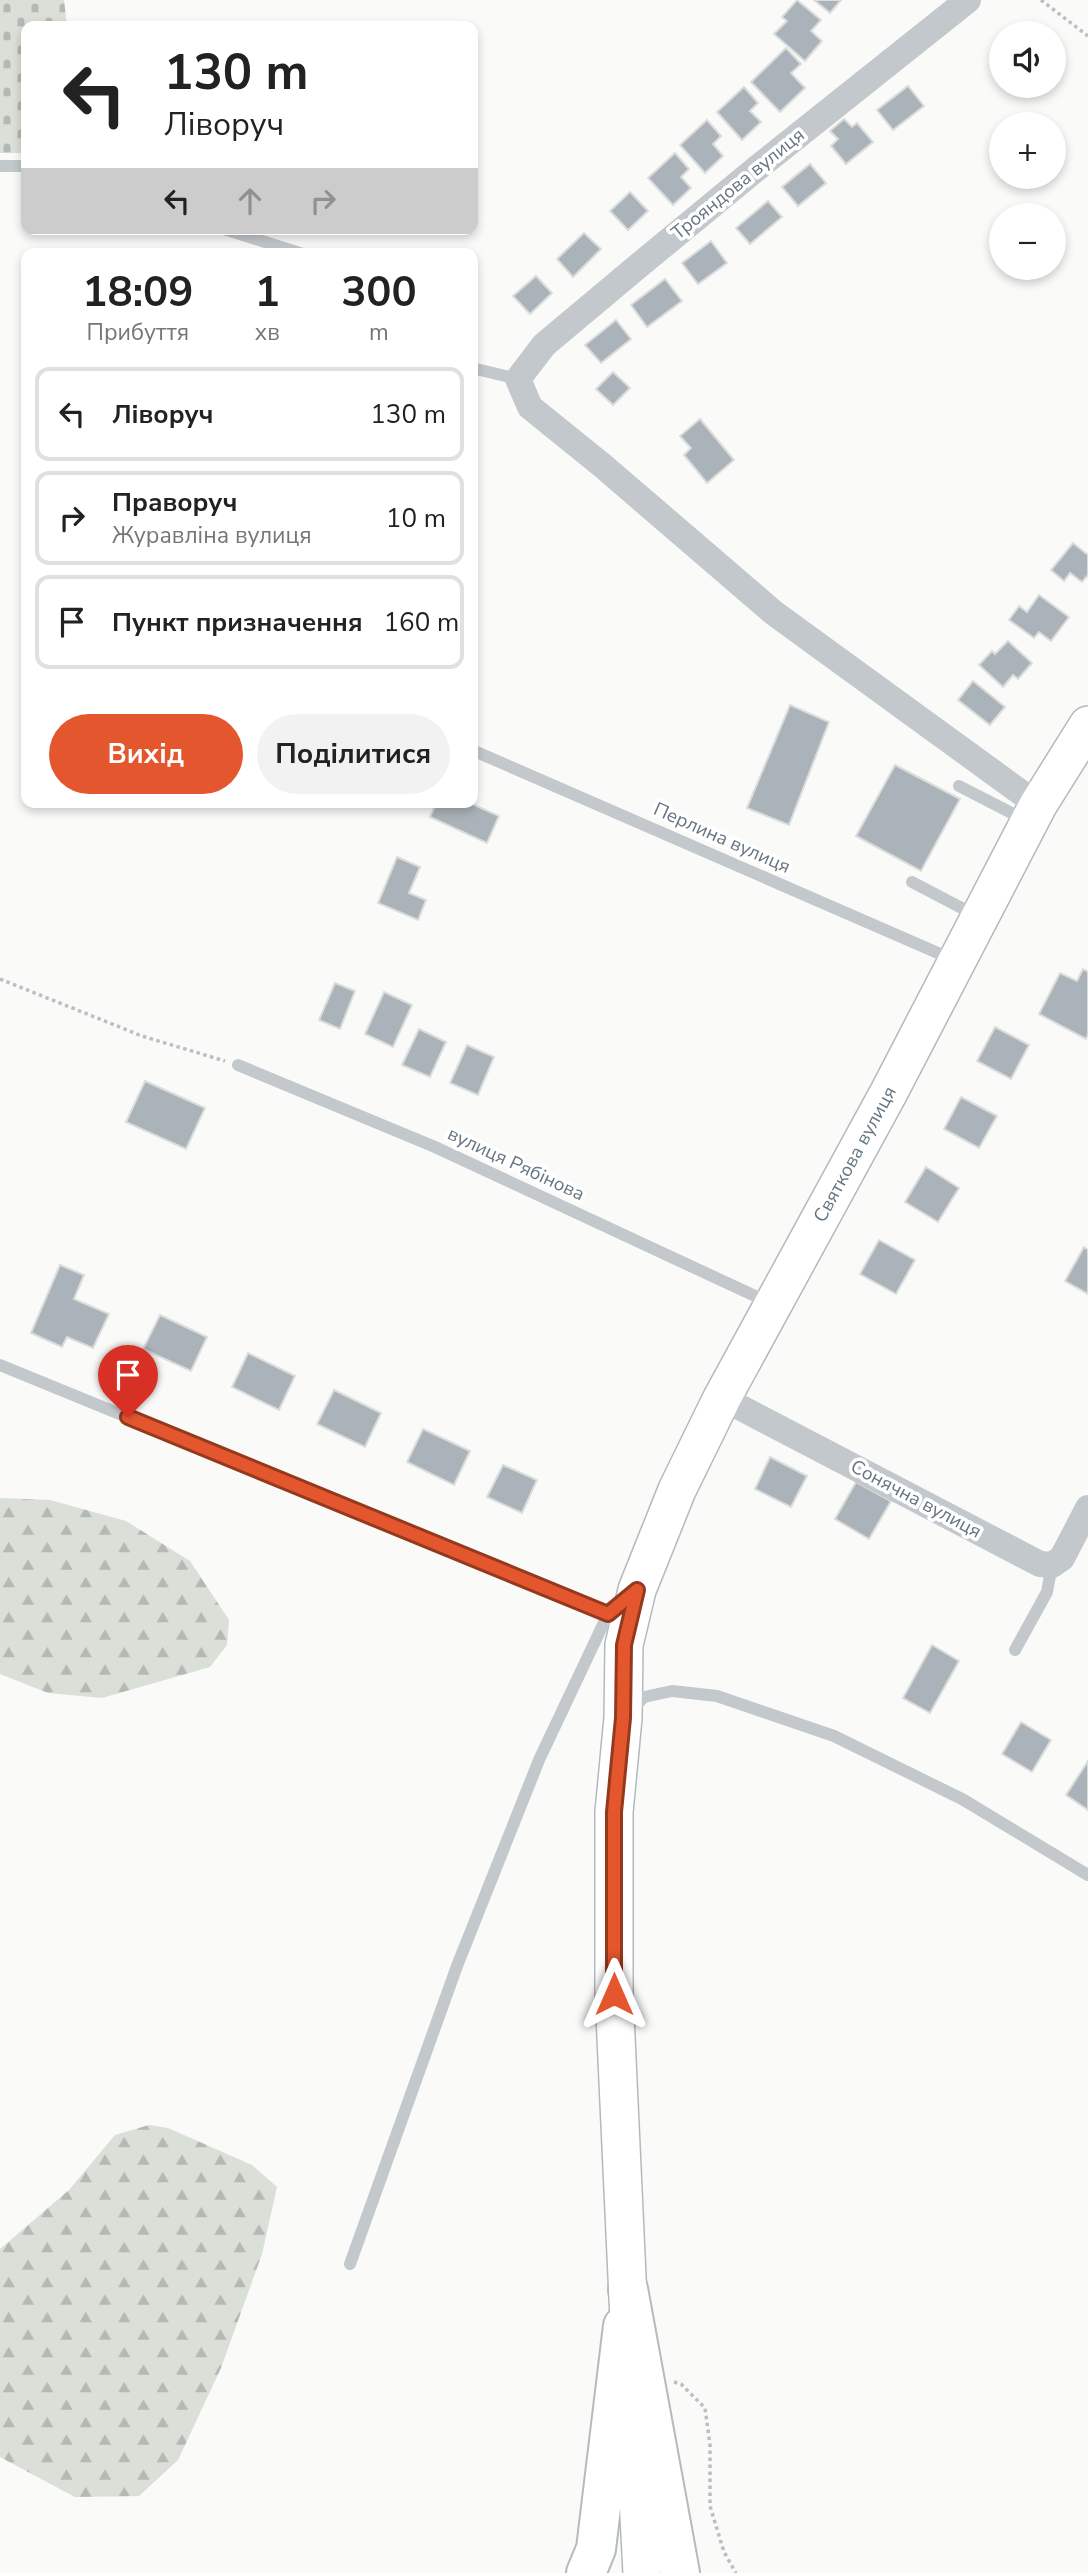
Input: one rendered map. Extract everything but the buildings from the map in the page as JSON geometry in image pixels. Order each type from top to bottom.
[{"type":"main road","name":"Святкова вулиця","points":[[642,2573],[614,1994],[614,1812],[623,1718],[624,1645],[637,1590],[677,1490],[722,1398],[889,1093],[1033,813],[1088,725]]},
{"type":"main road","points":[[628,2289],[680,2573]]},
{"type":"main road","points":[[586,2573],[596,2549],[628,2289]]},
{"type":"street","name":"Трояндова вулиця","points":[[518,379],[544,345],[585,310],[755,169],[968,0]]},
{"type":"street","points":[[518,379],[530,407],[774,613],[1033,813]]},
{"type":"street","name":"Сонячна вулиця","points":[[722,1398],[1040,1564],[1052,1564]]},
{"type":"street","points":[[1052,1564],[1062,1558],[1088,1508]]},
{"type":"lane","points":[[0,166],[21,166]]},
{"type":"lane","points":[[243,235],[284,248]]},
{"type":"lane","points":[[478,369],[518,379]]},
{"type":"lane","name":"Перлина вулиця","points":[[478,753],[957,961]]},
{"type":"lane","points":[[959,786],[1033,813]]},
{"type":"lane","points":[[912,882],[979,918]]},
{"type":"lane","name":"вулиця Рябінова","points":[[238,1065],[435,1147],[774,1304]]},
{"type":"lane","points":[[0,1365],[608,1614]]},
{"type":"lane","points":[[1015,1650],[1047,1592],[1052,1564]]},
{"type":"lane","points":[[350,2264],[472,1927],[539,1760],[608,1614],[637,1590]]},
{"type":"lane","points":[[623,1718],[644,1697],[671,1691],[717,1696],[834,1736],[962,1800],[1088,1875]]},
{"type":"path","points":[[1041,0],[1088,36]]},
{"type":"path","points":[[0,979],[142,1036],[238,1065]]},
{"type":"path","points":[[643,2375],[681,2384],[705,2408],[710,2445],[710,2506],[724,2552],[736,2573]]},
{"type":"green space","points":[[0,0],[64,0],[66,21],[21,21],[21,153],[0,153]]},
{"type":"green space","points":[[0,1498],[50,1500],[126,1521],[190,1561],[229,1620],[227,1645],[210,1667],[102,1698],[48,1693],[0,1674]]},
{"type":"green space","points":[[149,2125],[168,2128],[252,2165],[277,2187],[262,2254],[221,2368],[178,2460],[139,2496],[75,2497],[0,2457],[0,2249],[69,2190],[115,2135]]},
{"type":"route","points":[[128,1417],[608,1614],[637,1590],[624,1645],[623,1718],[614,1812],[614,1994]]}]
